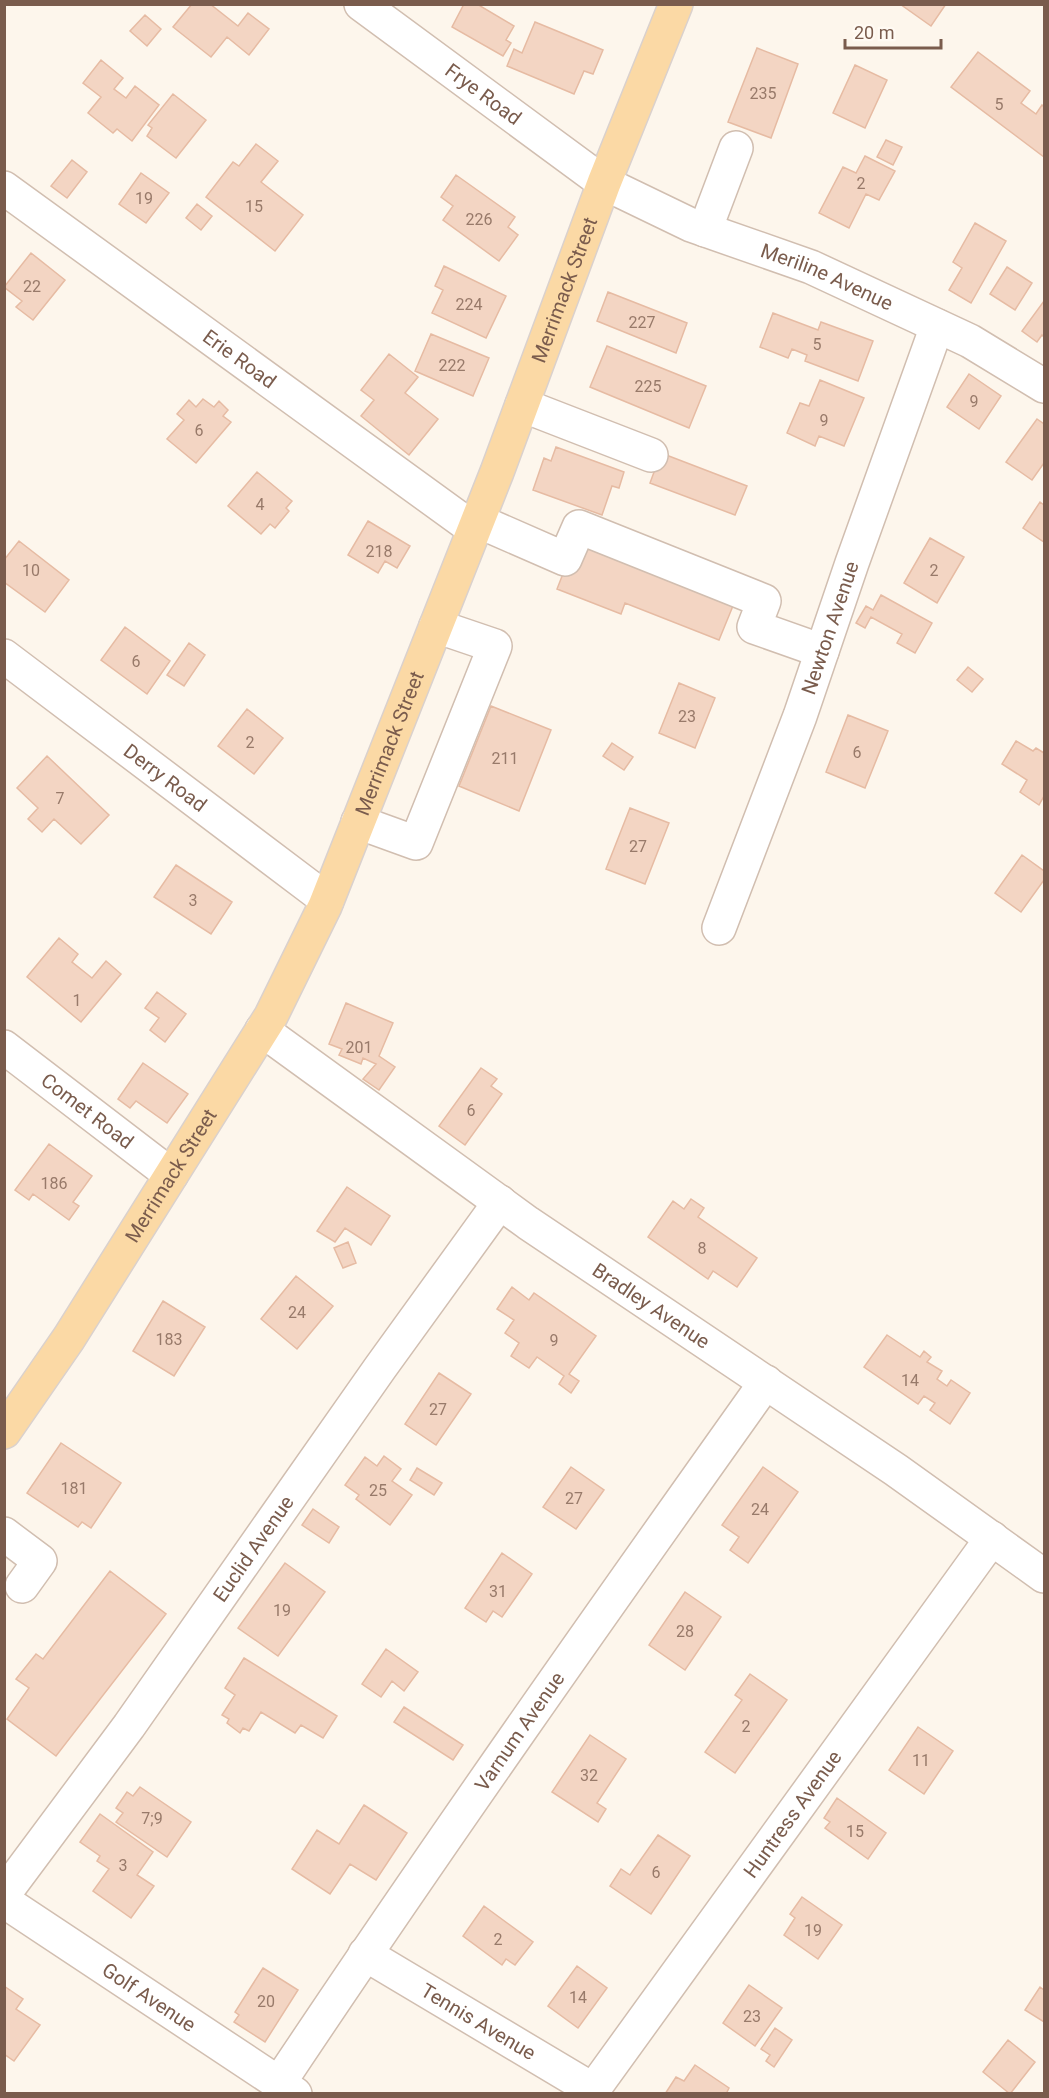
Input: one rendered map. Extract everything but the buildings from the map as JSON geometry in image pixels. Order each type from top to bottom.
[{"type":"main road","name":"Merrimack Street","points":[[4,1432],[69,1338],[271,1016],[327,900],[476,525],[604,183],[676,4]]},
{"type":"street","name":"Frye Road","points":[[361,4],[604,183]]},
{"type":"street","points":[[705,230],[736,148]]},
{"type":"street","name":"Meriline Avenue","points":[[604,183],[705,230],[811,267],[970,341],[1044,386]]},
{"type":"street","name":"Erie Road","points":[[4,188],[476,525],[565,559],[579,527],[764,602],[754,627],[822,651]]},
{"type":"street","name":"Newton Avenue","points":[[719,928],[800,716],[937,326]]},
{"type":"street","points":[[522,405],[651,455]]},
{"type":"street","points":[[358,822],[416,843],[495,646],[436,626]]},
{"type":"street","name":"Derry Road","points":[[4,656],[327,900]]},
{"type":"street","name":"Bradley Avenue","points":[[262,1029],[500,1202],[766,1382],[1044,1576]]},
{"type":"street","name":"Comet Road","points":[[4,1047],[171,1175]]},
{"type":"street","name":"Euclid Avenue","points":[[4,1894],[129,1726],[380,1368],[500,1202]]},
{"type":"street","name":"Varnum Avenue","points":[[287,2088],[364,1954],[600,1615],[766,1382]]},
{"type":"street","points":[[4,1534],[40,1561],[21,1586]]},
{"type":"street","name":"Huntress Avenue","points":[[593,2090],[992,1538]]},
{"type":"street","name":"Golf Avenue","points":[[4,1901],[287,2088]]},
{"type":"street","name":"Tennis Avenue","points":[[364,1954],[593,2090]]}]
